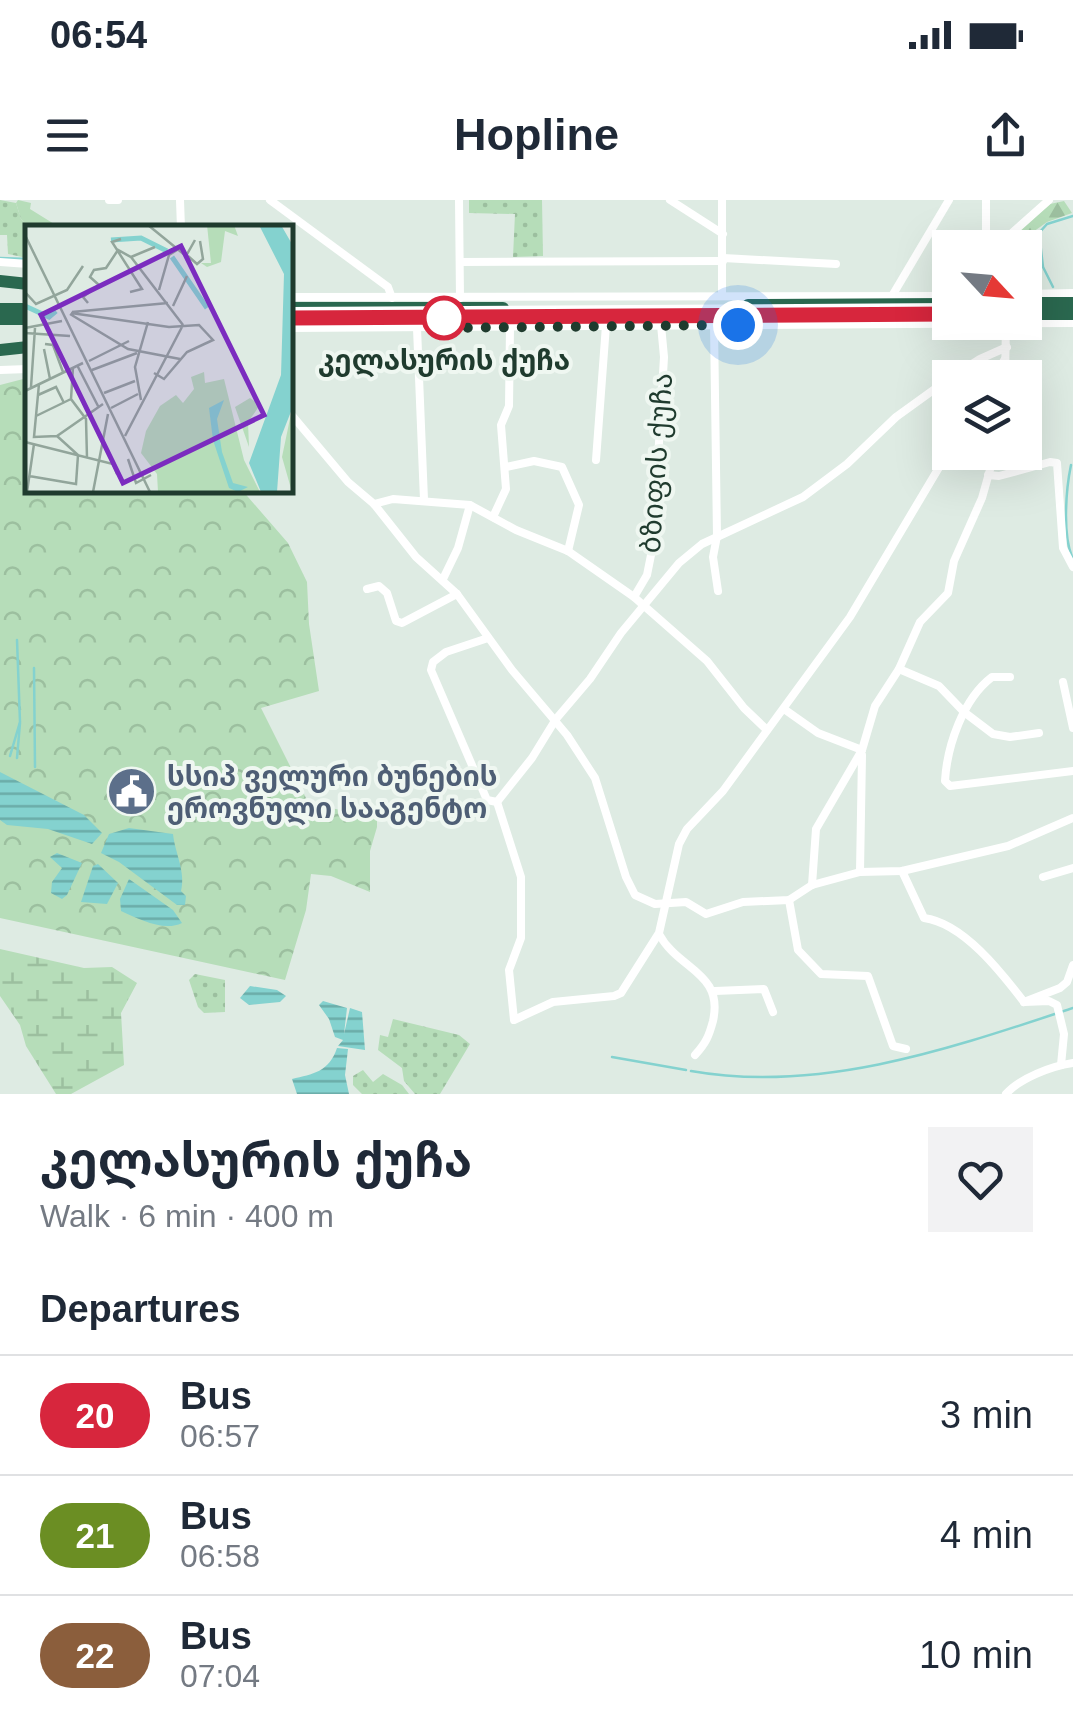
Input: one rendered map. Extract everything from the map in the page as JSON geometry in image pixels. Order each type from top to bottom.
[{"type":"highway","points":[[0,281],[25,284]]},
{"type":"highway","points":[[292,308],[932,301]]},
{"type":"highway","points":[[1042,303],[1073,303]]},
{"type":"highway","points":[[292,318],[932,314]]},
{"type":"highway","points":[[1042,314],[1073,314]]},
{"type":"highway","points":[[0,320],[25,319]]},
{"type":"highway","points":[[0,350],[25,346]]},
{"type":"street","points":[[109,200],[118,200]]},
{"type":"street","points":[[180,200],[181,225]]},
{"type":"street","points":[[270,200],[388,287],[392,298]]},
{"type":"street","points":[[459,200],[460,298]]},
{"type":"street","points":[[670,200],[722,234]]},
{"type":"street","points":[[722,200],[722,295]]},
{"type":"street","points":[[892,296],[950,200]]},
{"type":"street","points":[[986,200],[986,230]]},
{"type":"street","points":[[1015,230],[1049,200]]},
{"type":"street","points":[[460,262],[723,259],[836,264]]},
{"type":"street","points":[[0,262],[25,264]]},
{"type":"street","points":[[1042,294],[1073,293]]},
{"type":"street","points":[[292,297],[722,295],[932,299]]},
{"type":"street","points":[[1042,323],[1073,323]]},
{"type":"street","points":[[714,324],[714,557],[718,591]]},
{"type":"street","points":[[292,328],[932,324]]},
{"type":"street","name":"ბზიფის ქუჩა","points":[[634,598],[647,575],[652,545],[664,357],[661,325]]},
{"type":"street","points":[[596,460],[606,326]]},
{"type":"street","points":[[493,517],[506,489],[500,426],[509,406],[510,327]]},
{"type":"street","points":[[417,328],[424,500]]},
{"type":"street","points":[[1005,359],[1007,340]]},
{"type":"street","points":[[977,360],[1007,346]]},
{"type":"street","points":[[0,370],[25,369]]},
{"type":"street","points":[[497,802],[643,606],[680,563],[717,536],[804,497],[932,391]]},
{"type":"street","points":[[292,415],[416,556],[457,594],[512,670],[556,720],[594,778],[626,877],[636,895],[648,902],[686,902],[706,914],[743,902],[789,900],[812,885],[860,872],[902,871],[1008,846],[1073,818]]},
{"type":"street","points":[[506,467],[534,461],[562,467],[579,505],[568,552]]},
{"type":"street","points":[[988,475],[1057,463],[1063,548],[1073,567]]},
{"type":"street","points":[[497,802],[521,877],[521,938],[509,970],[514,1020],[553,1002],[614,996],[658,933],[679,844],[686,830],[723,790],[850,617],[938,470]]},
{"type":"street","points":[[860,872],[858,794],[868,722],[899,669],[920,622],[948,593],[954,561],[982,498],[990,470]]},
{"type":"street","points":[[374,504],[393,498],[470,505],[568,552],[634,598],[708,661],[766,730]]},
{"type":"street","points":[[443,579],[458,548],[470,505]]},
{"type":"street","points":[[367,589],[379,586],[386,593],[396,621],[402,622],[457,594]]},
{"type":"street","points":[[488,638],[446,652],[433,662],[431,670],[487,800],[497,802]]},
{"type":"street","points":[[899,669],[938,686],[993,734],[1010,737],[1038,733]]},
{"type":"street","points":[[1010,678],[992,676],[964,712],[946,759],[945,781],[950,786],[1073,771]]},
{"type":"street","points":[[1063,682],[1073,728]]},
{"type":"street","points":[[784,708],[818,732],[862,750]]},
{"type":"street","points":[[812,885],[816,830],[862,750]]},
{"type":"street","points":[[1043,877],[1073,868]]},
{"type":"street","points":[[902,871],[924,918],[941,920],[954,930],[999,968],[1024,1002]]},
{"type":"street","points":[[789,900],[798,950],[821,974],[868,976],[893,1046],[906,1049]]},
{"type":"street","points":[[658,933],[672,954],[688,963],[714,992],[716,1006],[708,1041],[695,1055]]},
{"type":"street","points":[[1024,1002],[1060,988],[1067,982],[1073,965]]},
{"type":"street","points":[[714,992],[764,989],[773,1012]]},
{"type":"street","points":[[1024,1002],[1050,1001],[1057,1005],[1064,1034],[1061,1065]]},
{"type":"street","points":[[1006,1094],[1018,1082],[1073,1063]]},
{"type":"green space","points":[[0,200],[16,203],[21,219],[28,225],[23,240],[25,258],[8,254],[7,235],[0,235]]},
{"type":"green space","points":[[469,200],[542,200],[543,256],[513,257],[515,214],[469,213]]},
{"type":"green space","points":[[1064,201],[1072,213],[1036,230],[1020,230],[1050,204]]},
{"type":"green space","points":[[16,203],[31,203],[30,209],[56,225],[28,225],[21,219]]},
{"type":"green space","points":[[25,379],[25,492],[244,492],[288,543],[307,582],[319,691],[261,708],[307,800],[324,807],[377,816],[377,827],[370,851],[370,892],[331,876],[311,874],[306,910],[285,980],[0,918],[0,385]]},
{"type":"green space","points":[[0,949],[84,968],[112,967],[137,983],[121,1013],[124,1065],[71,1094],[56,1094],[0,996]]},
{"type":"green space","points":[[195,974],[225,980],[225,1012],[204,1013],[198,1007],[189,980]]},
{"type":"green space","points":[[393,1019],[459,1035],[470,1044],[440,1094],[415,1094],[404,1081],[402,1068],[378,1050],[380,1035],[388,1037]]},
{"type":"green space","points":[[363,1070],[373,1082],[383,1074],[409,1094],[362,1094],[353,1085],[353,1076]]},
{"type":"water","points":[[0,772],[84,815],[102,833],[92,844],[48,829],[7,825],[0,820]]},
{"type":"water","points":[[129,828],[173,834],[185,905],[177,905],[101,853],[109,834]]},
{"type":"water","points":[[57,853],[82,863],[62,899],[51,893],[52,882],[62,868],[50,857]]},
{"type":"water","points":[[98,864],[118,883],[107,904],[81,902],[93,866]]},
{"type":"water","points":[[129,879],[173,910],[182,923],[160,925],[121,911],[120,899]]},
{"type":"water","points":[[250,986],[277,990],[286,996],[280,1002],[249,1005],[240,998]]},
{"type":"water","points":[[323,1001],[347,1008],[344,1034],[350,1008],[362,1012],[365,1050],[338,1046],[343,1040],[335,1037],[319,1005]]},
{"type":"water","points":[[337,1048],[348,1049],[345,1075],[349,1094],[297,1094],[292,1079],[325,1067]]},
{"type":"waterway","points":[[1053,287],[1043,267],[1039,233],[1047,224],[1073,216]]},
{"type":"waterway","points":[[0,258],[25,259]]},
{"type":"waterway","points":[[1071,465],[1066,525],[1073,559]]},
{"type":"waterway","points":[[10,756],[20,722],[17,640]]},
{"type":"waterway","points":[[34,668],[35,767]]},
{"type":"waterway","points":[[17,758],[20,723]]},
{"type":"waterway","points":[[691,1071],[739,1077],[837,1072],[933,1052],[1073,1008]]},
{"type":"waterway","points":[[612,1057],[686,1070]]},
{"type":"bus line","name":"20","points":[[292,318],[932,314]]},
{"type":"place","name":"კელასურის ქუჩა","points":[[444,318]]},
{"type":"place","name":"სსიპ ველური ბუნების ეროვნული სააგენტო","points":[[132,792]]},
{"type":"route","points":[[444,318],[442,328],[738,325]]}]
